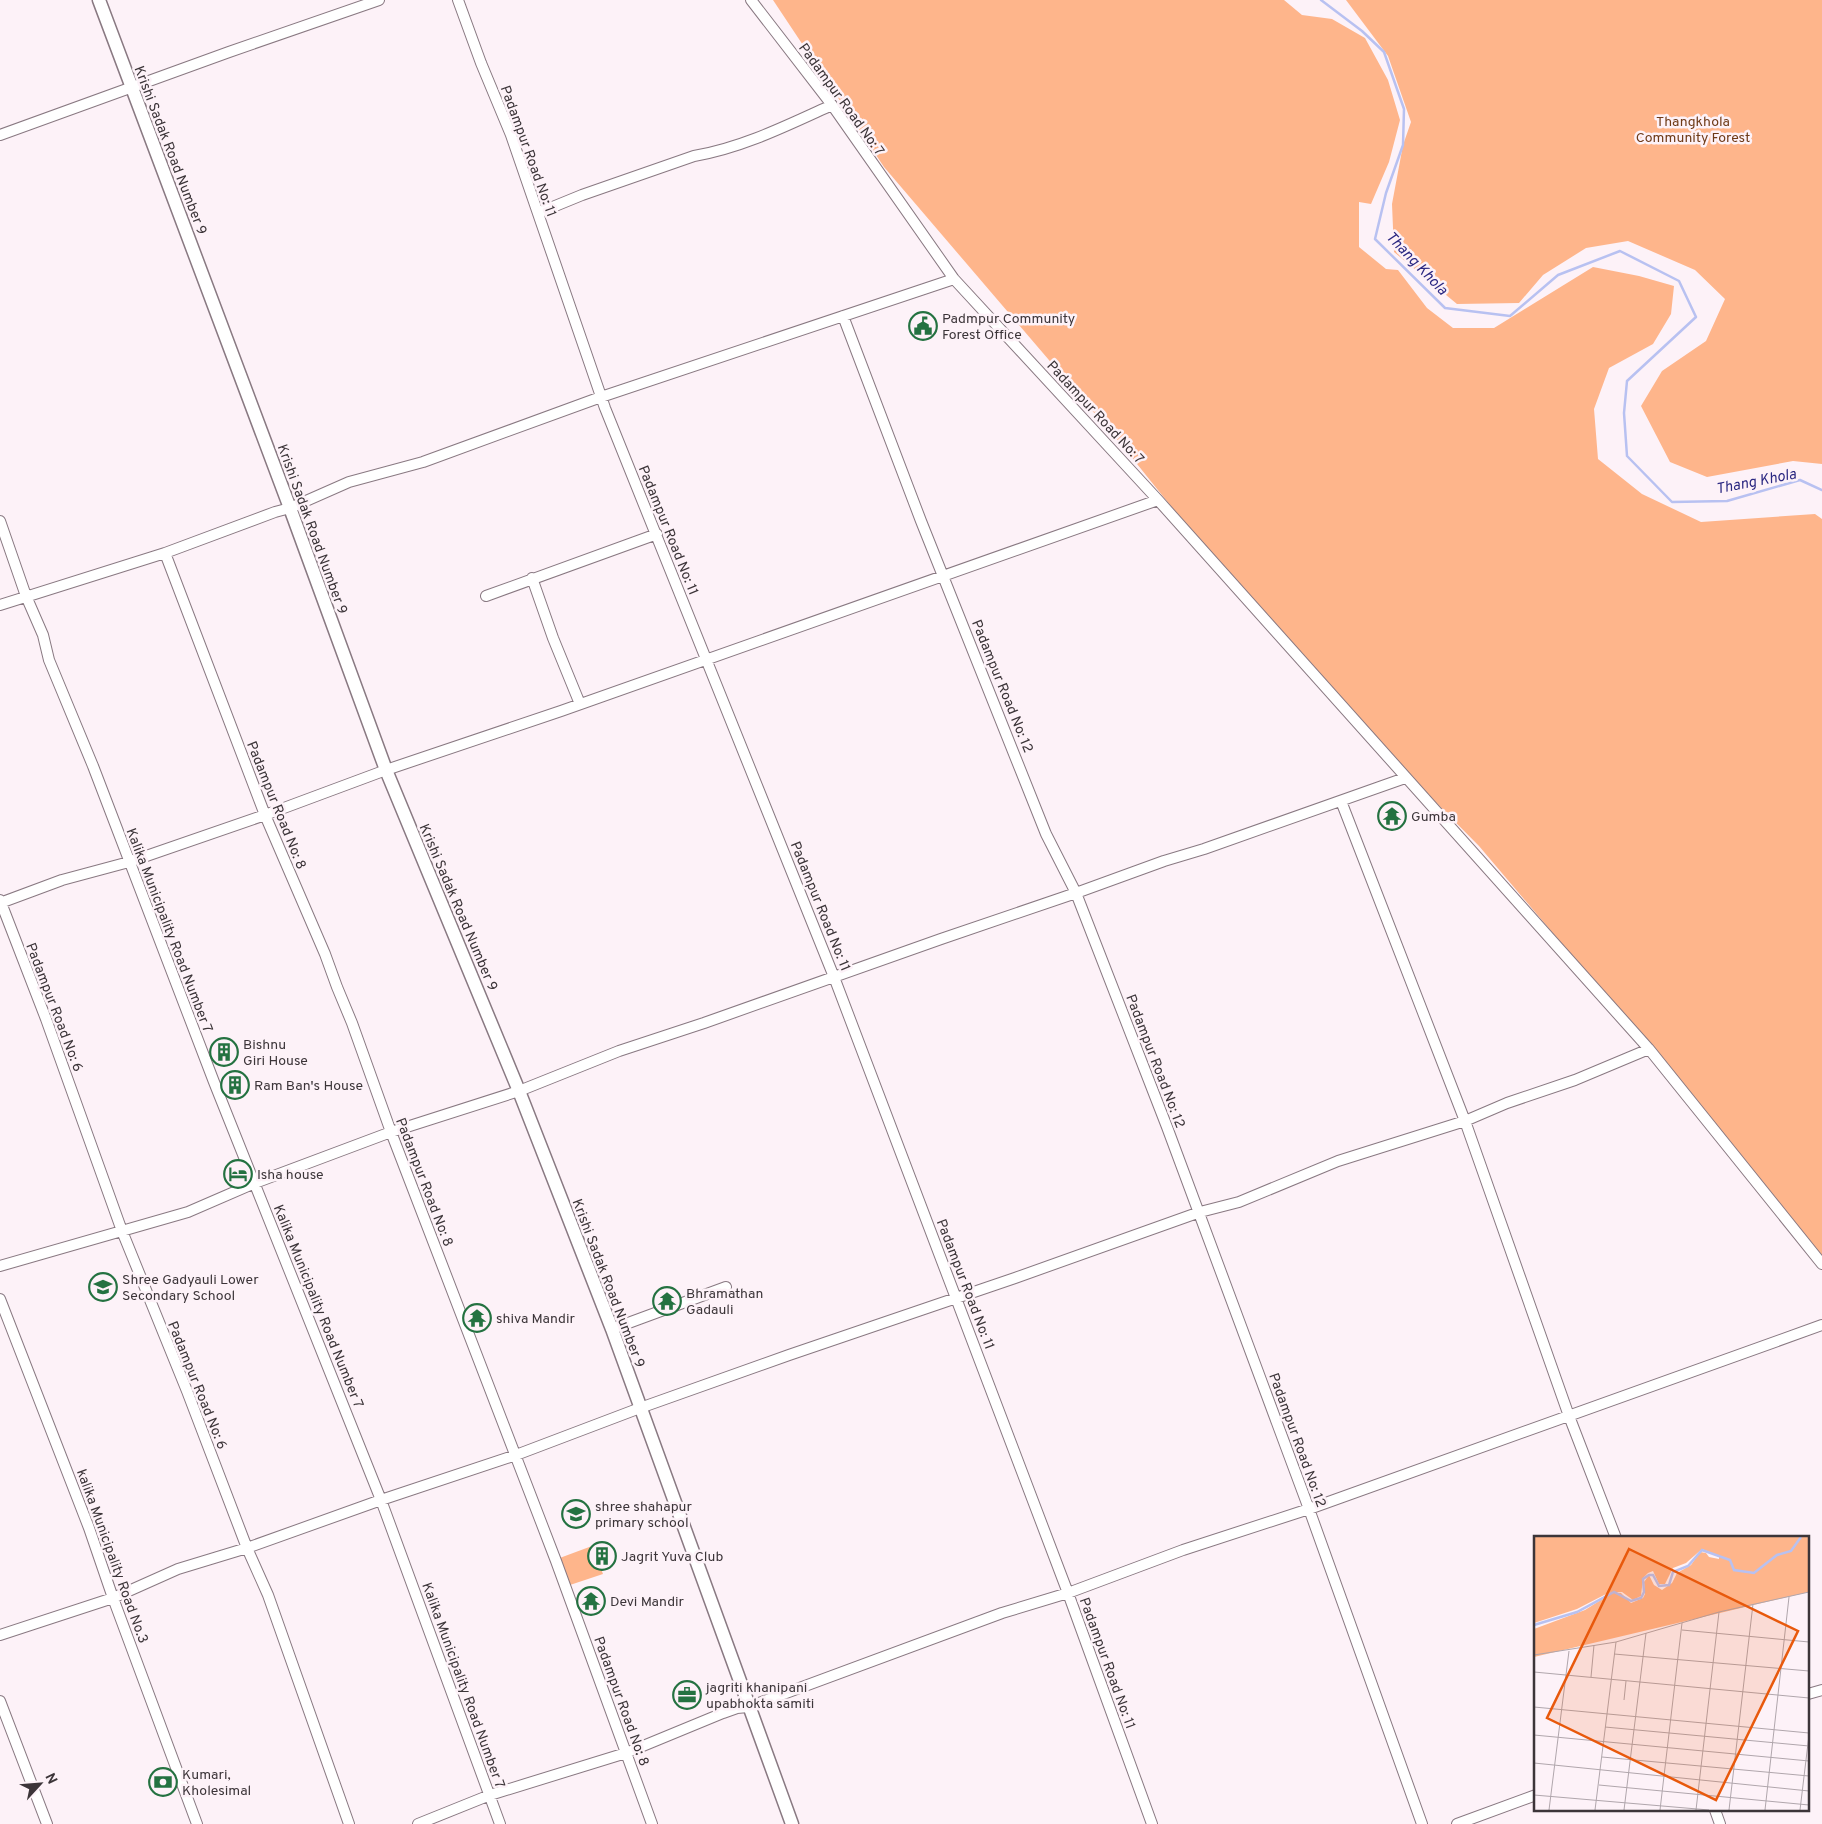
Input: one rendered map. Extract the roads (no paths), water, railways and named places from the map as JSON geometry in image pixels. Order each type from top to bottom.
[{"type":"street","name":"Krishi Sadak Road Number 9","points":[[99,0],[290,508],[386,770],[519,1091],[612,1329],[792,1824]]},
{"type":"street","points":[[0,135],[228,52],[379,0]]},
{"type":"street","name":"Padampur Road No: 11","points":[[458,0],[481,63],[511,135],[601,397],[791,866],[823,953],[834,976],[1068,1593],[1152,1824]]},
{"type":"street","name":"Padampur Road No: 7","points":[[750,0],[832,105],[954,279],[1158,500],[1649,1049],[1822,1264]]},
{"type":"street","points":[[538,214],[582,195],[686,159],[712,154],[776,130],[832,105]]},
{"type":"street","points":[[0,605],[165,553],[290,508],[349,482],[423,462],[601,397],[954,279]]},
{"type":"street","name":"Padampur Road No: 12","points":[[843,316],[885,430],[1046,834],[1076,893],[1200,1212],[1422,1824]]},
{"type":"street","points":[[0,902],[62,880],[129,862],[265,815],[386,770],[580,704],[1158,500]]},
{"type":"street","name":"Kalika Municipality Road Number 7","points":[[0,521],[26,596],[43,635],[49,660],[93,766],[192,1026],[382,1500],[500,1824]]},
{"type":"street","points":[[486,596],[656,534]]},
{"type":"street","name":"Padampur Road No: 8","points":[[165,553],[265,815],[325,954],[352,1024],[391,1132],[516,1455],[652,1824]]},
{"type":"street","points":[[532,578],[553,638],[580,704]]},
{"type":"street","points":[[0,1266],[188,1212],[255,1183],[391,1132],[519,1091],[619,1051],[1405,778]]},
{"type":"street","points":[[1341,800],[1465,1121],[1569,1416],[1615,1536]]},
{"type":"street","name":"Padampur Road No: 6","points":[[0,902],[46,1019],[122,1231],[187,1391],[247,1548],[268,1595],[349,1824]]},
{"type":"street","points":[[0,1635],[113,1598],[178,1569],[247,1548],[516,1455],[780,1358],[826,1344],[835,1339],[1200,1212],[1239,1202],[1338,1161],[1465,1121],[1507,1103],[1575,1080],[1649,1049]]},
{"type":"street","points":[[612,1329],[726,1288]]},
{"type":"street","name":"kalika Municipality Road No.3","points":[[0,1299],[89,1528],[197,1824]]},
{"type":"street","points":[[418,1824],[490,1795],[626,1753],[723,1713],[737,1708],[748,1707],[1002,1613],[1068,1593],[1183,1550],[1309,1509],[1822,1325]]},
{"type":"street","points":[[0,1701],[46,1824]]},
{"type":"street","points":[[1457,1824],[1534,1796]]},
{"type":"street","points":[[1716,1812],[1720,1824]]},
{"type":"waterway","name":"Thang Khola","points":[[1321,0],[1362,31],[1384,52],[1404,109],[1403,145],[1386,193],[1375,239],[1445,308],[1510,316],[1558,275],[1620,251],[1679,281],[1696,317],[1627,381],[1624,413],[1627,456],[1672,502],[1727,501],[1800,480],[1822,490]]},
{"type":"place","name":"Padmpur Community Forest Office","points":[[923,326]]},
{"type":"place","name":"Gumba","points":[[1392,816]]},
{"type":"place","name":"Bishnu Giri House","points":[[224,1052]]},
{"type":"place","name":"Ram Ban's House","points":[[235,1085]]},
{"type":"place","name":"Isha house","points":[[238,1174]]},
{"type":"place","name":"Shree Gadyauli Lower Secondary School","points":[[103,1287]]},
{"type":"place","name":"Bhramathan Gadauli","points":[[667,1301]]},
{"type":"place","name":"shiva Mandir","points":[[477,1318]]},
{"type":"place","name":"shree shahapur primary school","points":[[576,1514]]},
{"type":"place","name":"Jagrit Yuva Club","points":[[602,1556]]},
{"type":"place","name":"Devi Mandir","points":[[591,1601]]},
{"type":"place","name":"jagriti khanipani upabhokta samiti","points":[[687,1695]]},
{"type":"place","name":"Kumari, Kholesimal","points":[[163,1782]]},
{"type":"park label","name":"Thangkhola Community Forest","points":[[1693,130]]}]
